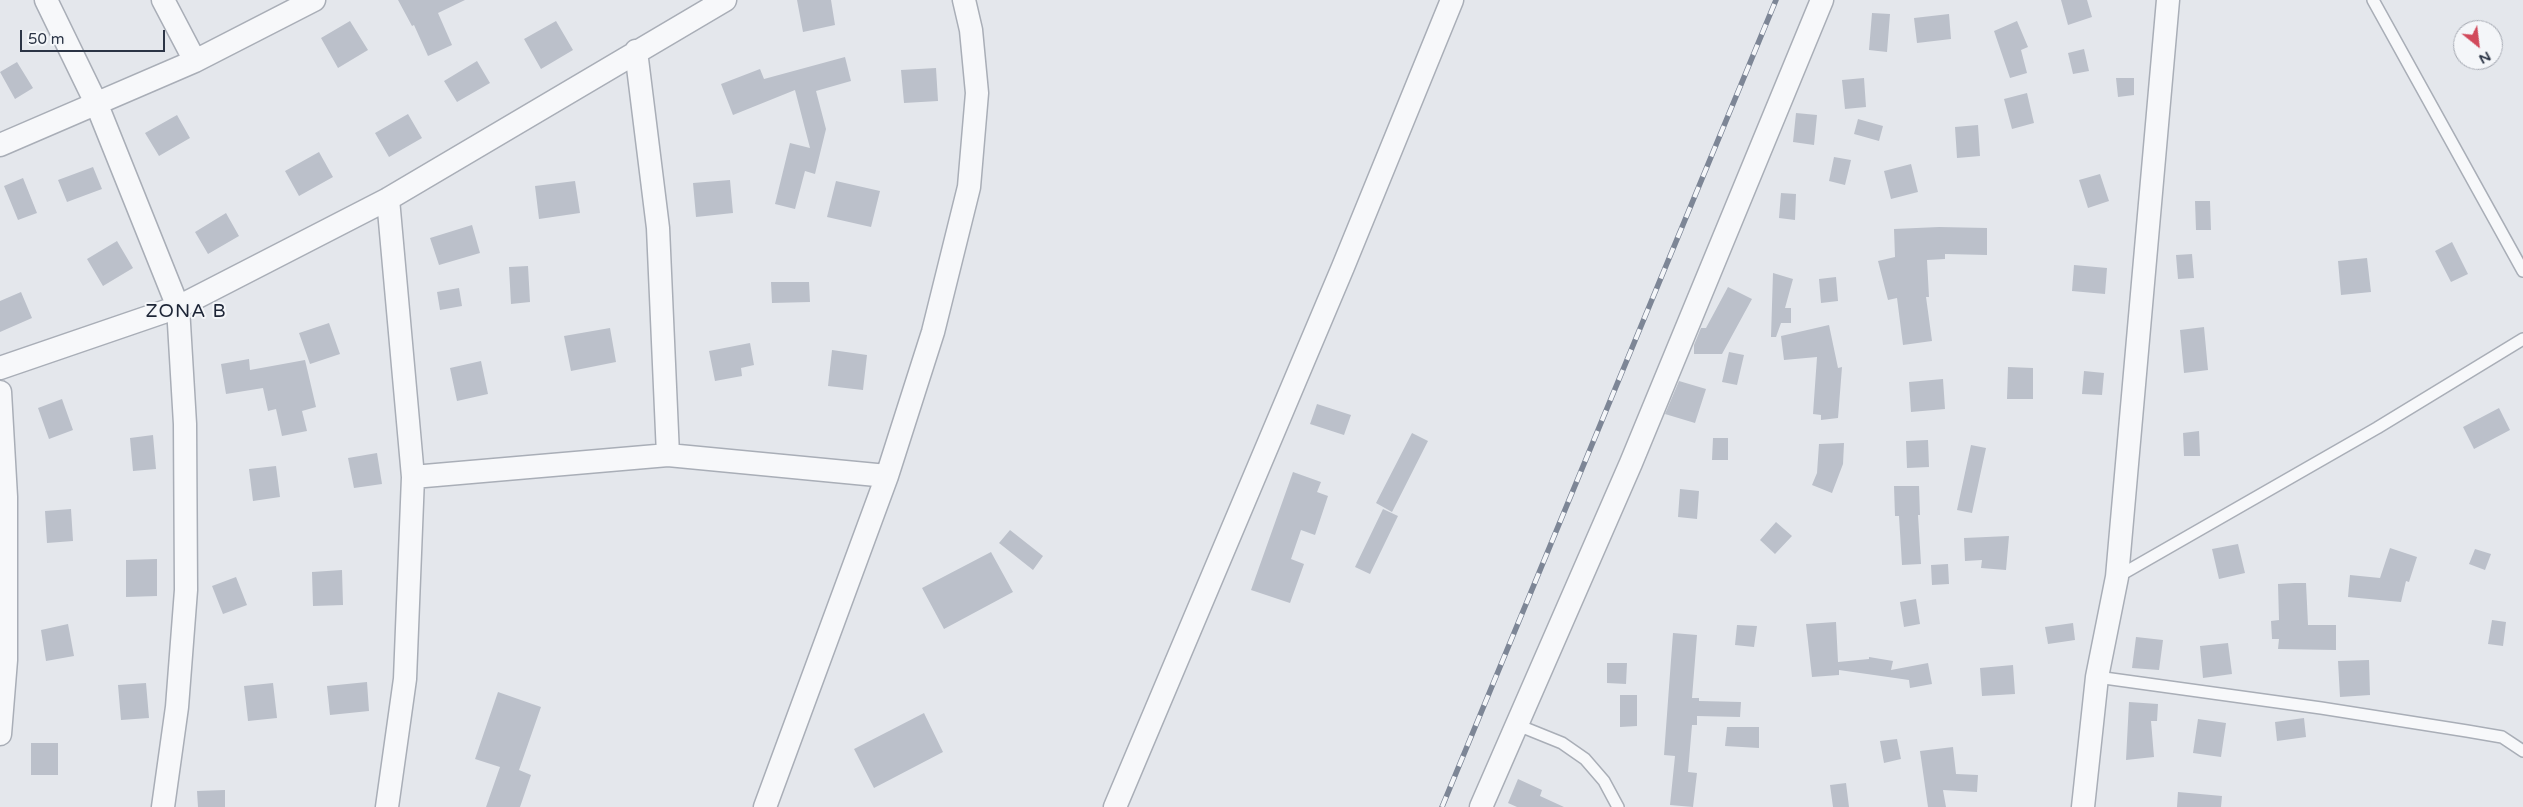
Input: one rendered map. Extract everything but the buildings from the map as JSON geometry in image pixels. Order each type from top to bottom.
[{"type":"street","points":[[46,0],[97,105],[178,307],[186,433],[186,590],[177,707],[163,807]]},
{"type":"street","points":[[162,0],[195,61]]},
{"type":"street","points":[[0,145],[97,105],[195,61],[314,0]]},
{"type":"street","points":[[0,368],[178,307],[388,199],[725,0]]},
{"type":"street","points":[[765,807],[887,476],[933,332],[968,187],[977,94],[971,30],[964,0]]},
{"type":"street","points":[[1115,807],[1339,276],[1452,0]]},
{"type":"street","points":[[1481,807],[1515,724],[1635,453],[1822,0]]},
{"type":"street","points":[[2083,807],[2097,677],[2118,577],[2168,0]]},
{"type":"street","points":[[636,51],[658,228],[668,455]]},
{"type":"street","points":[[387,807],[405,679],[413,477],[388,199]]},
{"type":"street","points":[[0,392],[6,497],[6,660],[0,734]]},
{"type":"street","points":[[413,477],[668,455],[887,476]]},
{"type":"lane","points":[[2373,0],[2523,271]]},
{"type":"lane","points":[[2118,577],[2377,428],[2523,339]]},
{"type":"lane","points":[[2097,677],[2321,708],[2475,733],[2502,738],[2523,751]]},
{"type":"lane","points":[[1515,724],[1562,742],[1585,759],[1604,781],[1618,807]]},
{"type":"railway","points":[[1442,807],[1776,0]]},
{"type":"district","name":"ZONA B","points":[[186,312]]}]
